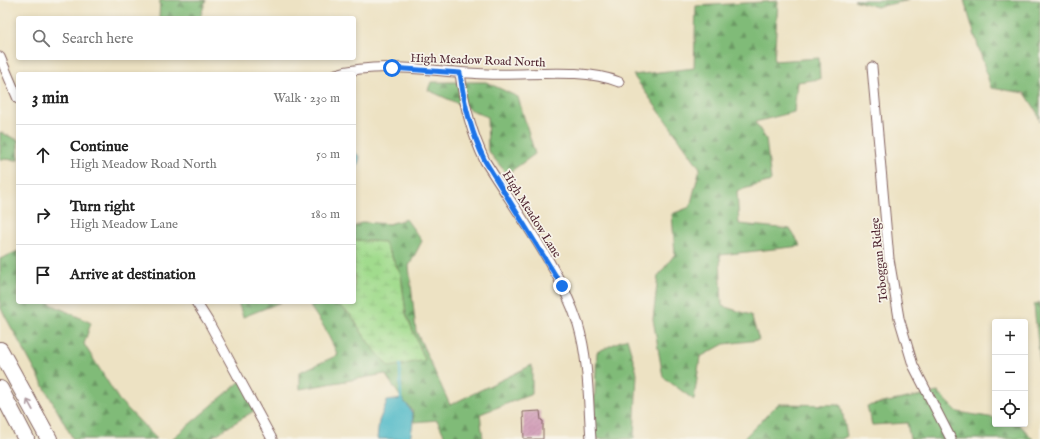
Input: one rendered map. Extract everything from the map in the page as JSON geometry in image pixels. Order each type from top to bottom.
[{"type":"highway","points":[[0,350],[49,439]]},
{"type":"highway","points":[[0,389],[26,439]]},
{"type":"street","points":[[0,57],[16,94]]},
{"type":"street","name":"Toboggan Ridge","points":[[872,67],[889,259],[899,318],[918,375],[951,439]]},
{"type":"street","name":"High Meadow Road North","points":[[346,72],[386,68],[460,73],[582,74],[599,76],[619,82]]},
{"type":"street","name":"High Meadow Lane","points":[[460,73],[463,100],[476,142],[485,161],[558,277],[571,305],[582,340],[586,367],[591,439]]},
{"type":"street","points":[[197,304],[272,439]]},
{"type":"green space","points":[[160,0],[206,0],[201,16],[159,16]]},
{"type":"green space","points":[[854,0],[910,0],[877,7]]},
{"type":"green space","points":[[964,0],[1040,0],[1040,121],[1036,110],[1025,93],[991,88]]},
{"type":"green space","points":[[778,1],[774,61],[819,58],[820,79],[797,82],[794,112],[755,122],[766,139],[771,181],[737,191],[739,224],[790,229],[801,246],[720,255],[722,306],[751,315],[759,340],[724,344],[700,357],[694,400],[663,377],[653,319],[658,276],[675,254],[672,214],[690,207],[700,168],[633,75],[694,68],[696,6]]},
{"type":"green space","points":[[431,82],[486,82],[518,97],[535,154],[507,174],[488,151],[487,117],[428,90]]},
{"type":"green space","points":[[0,132],[16,139],[16,160],[0,159]]},
{"type":"green space","points":[[406,219],[422,241],[409,266],[416,331],[450,405],[532,365],[532,394],[480,414],[483,439],[446,439],[437,420],[414,422],[412,410],[402,399],[385,374],[300,389],[300,372],[338,355],[324,327],[308,304],[337,304],[351,315],[368,342],[425,360],[406,314],[401,275],[384,242],[356,240],[356,226],[362,222],[389,224]]},
{"type":"green space","points":[[356,240],[384,242],[401,275],[406,314],[425,360],[389,367],[368,342],[351,315],[337,304],[356,304]]},
{"type":"green space","points":[[16,252],[16,304],[51,304],[91,323],[84,344],[119,400],[157,439],[73,439],[0,307],[0,259]]},
{"type":"green space","points":[[1040,302],[1040,364],[1034,305]]},
{"type":"green space","points":[[239,304],[276,304],[243,317]]},
{"type":"green space","points":[[627,338],[637,373],[634,439],[595,439],[593,428],[597,352]]},
{"type":"green space","points":[[242,380],[257,409],[209,439],[172,439]]},
{"type":"green space","points":[[938,392],[958,412],[992,418],[992,427],[1022,427],[1033,439],[910,439],[907,423],[872,425],[867,406]]},
{"type":"green space","points":[[778,404],[841,405],[847,436],[842,439],[743,439]]},
{"type":"water","points":[[356,153],[360,157],[356,172]]},
{"type":"water","points":[[402,399],[407,404],[413,417],[410,439],[377,439],[379,421],[387,401]]},
{"type":"building","points":[[540,411],[541,420],[543,421],[543,439],[524,439],[523,412]]},
{"type":"waterway","points":[[400,365],[401,402]]},
{"type":"route","points":[[392,68],[460,73],[463,100],[469,123],[485,161],[558,277],[562,286]]}]
